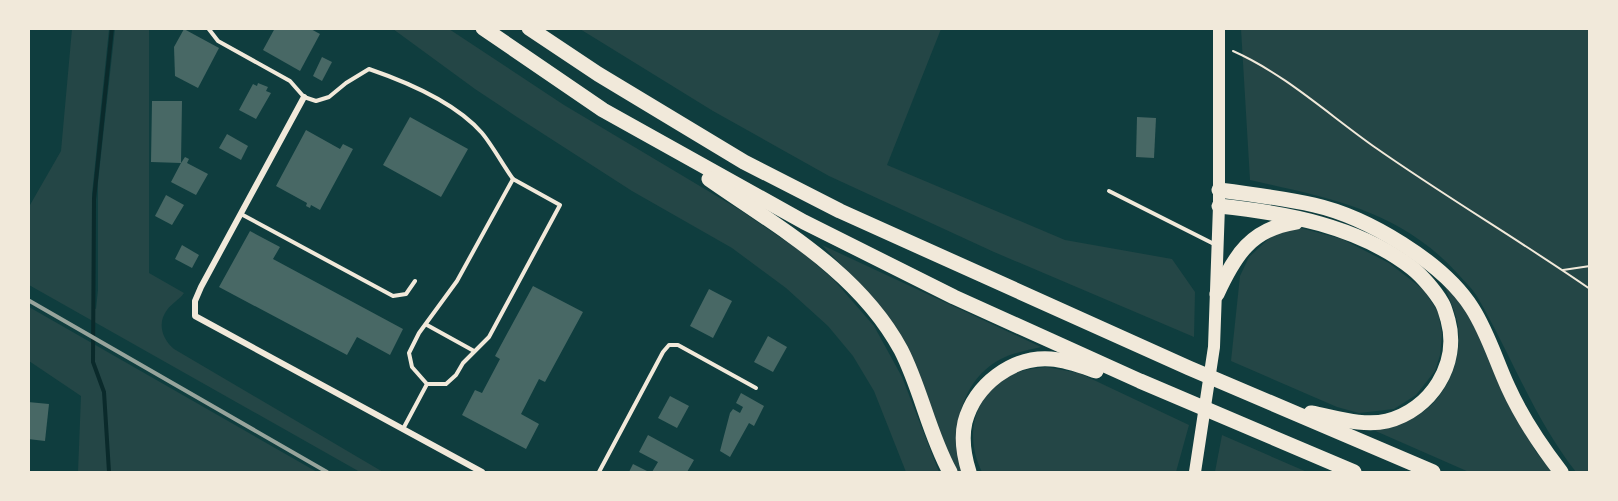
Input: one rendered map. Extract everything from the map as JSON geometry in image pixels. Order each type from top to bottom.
[{"type":"highway","points":[[483,28],[603,110],[804,222],[954,297],[1140,381],[1354,472]]},
{"type":"highway","points":[[529,28],[598,74],[744,162],[840,211],[1189,368],[1433,472]]},
{"type":"highway","points":[[642,133],[820,256],[872,306],[901,350],[950,472]]},
{"type":"highway","points":[[1219,190],[1316,206],[1349,217],[1398,241],[1423,258],[1451,283],[1472,307],[1488,338],[1508,388],[1539,442],[1561,472]]},
{"type":"highway","points":[[1220,206],[1322,224],[1371,243],[1413,269],[1443,304],[1450,329],[1451,346],[1448,362],[1435,390],[1406,416],[1386,422],[1372,423],[1281,408]]},
{"type":"highway","points":[[1217,294],[1231,267],[1251,239],[1280,224],[1303,220]]},
{"type":"highway","points":[[969,472],[963,441],[970,408],[990,381],[1008,367],[1028,361],[1050,359],[1079,365],[1110,376],[1140,381]]},
{"type":"main road","points":[[1195,472],[1214,347],[1217,294],[1220,206],[1218,28]]},
{"type":"street","points":[[303,97],[201,287],[195,301],[195,316],[482,472]]},
{"type":"lane","points":[[208,28],[218,41],[290,81],[303,97],[316,101],[329,98],[346,83],[369,69],[406,82],[466,117],[483,134],[513,179],[560,205],[489,337],[446,384],[427,384],[412,367],[409,353],[419,333],[457,281],[513,179]]},
{"type":"lane","points":[[1109,191],[1218,246]]},
{"type":"lane","points":[[241,213],[393,296],[406,294],[415,281]]},
{"type":"lane","points":[[427,325],[474,351]]},
{"type":"lane","points":[[599,472],[663,352],[669,345],[678,345],[756,387]]},
{"type":"lane","points":[[402,429],[427,384]]},
{"type":"path","points":[[1219,44],[1250,58],[1377,149],[1590,289]]},
{"type":"path","points":[[1563,270],[1590,266]]},
{"type":"shaded area","points":[[72,29],[109,29],[92,194],[92,307],[96,309],[98,290],[98,182],[115,29],[149,29],[149,273],[184,293],[169,308],[162,320],[162,331],[166,341],[174,349],[383,472],[360,472],[29,285],[29,205],[61,151]]},
{"type":"shaded area","points":[[393,29],[449,29],[564,105],[740,210],[803,253],[833,279],[874,326],[902,377],[939,472],[906,472],[874,391],[853,356],[828,326],[786,288],[732,248],[632,191],[517,117]]},
{"type":"shaded area","points":[[580,29],[941,29],[887,165],[1065,240],[1172,259],[1195,292],[1194,337],[994,252],[829,176],[713,111]]},
{"type":"shaded area","points":[[1241,29],[1589,29],[1589,472],[1576,472],[1561,451],[1536,409],[1476,295],[1436,252],[1388,221],[1362,210],[1308,193],[1250,180]]},
{"type":"shaded area","points":[[1301,228],[1342,239],[1389,263],[1424,290],[1438,312],[1442,334],[1440,355],[1435,371],[1416,395],[1394,409],[1359,413],[1337,407],[1231,361],[1240,276],[1249,257],[1274,234]]},
{"type":"shaded area","points":[[822,245],[1041,347],[1001,359],[987,368],[967,393],[958,424],[957,440],[962,472],[956,472],[871,296]]},
{"type":"shaded area","points":[[1445,286],[1464,304],[1523,429],[1536,452],[1553,472],[1469,472],[1371,429],[1404,422],[1415,417],[1426,410],[1444,390],[1455,365],[1459,339],[1457,321]]},
{"type":"shaded area","points":[[29,307],[317,472],[78,472],[81,396],[29,361]]},
{"type":"shaded area","points":[[1046,367],[1079,373],[1189,425],[1176,472],[982,472],[974,446],[973,433],[979,408],[985,397],[994,387],[1014,373]]},
{"type":"shaded area","points":[[1222,435],[1307,472],[1215,472]]},
{"type":"building","points":[[275,28],[309,28],[320,34],[300,71],[263,50]]},
{"type":"building","points":[[184,29],[219,48],[198,88],[175,76],[174,47]]},
{"type":"building","points":[[322,57],[332,62],[322,81],[313,76]]},
{"type":"building","points":[[258,83],[268,87],[266,91],[271,93],[256,119],[239,110],[253,84],[257,86]]},
{"type":"building","points":[[152,101],[182,101],[181,163],[151,162]]},
{"type":"building","points":[[410,117],[468,149],[441,197],[383,165]]},
{"type":"building","points":[[1137,117],[1156,118],[1154,158],[1136,157]]},
{"type":"building","points":[[306,130],[340,149],[343,144],[353,149],[320,210],[311,205],[310,208],[306,206],[307,203],[276,186]]},
{"type":"building","points":[[227,134],[248,146],[241,160],[219,148]]},
{"type":"building","points":[[185,157],[189,159],[187,163],[208,174],[196,195],[171,182]]},
{"type":"building","points":[[166,195],[184,205],[172,225],[155,216]]},
{"type":"building","points":[[250,231],[280,247],[273,259],[403,329],[390,355],[357,337],[347,355],[219,287]]},
{"type":"building","points":[[182,245],[199,255],[192,268],[175,259]]},
{"type":"building","points":[[533,286],[583,312],[545,382],[539,379],[521,414],[539,424],[526,449],[462,415],[475,390],[482,393],[500,359],[495,356]]},
{"type":"building","points":[[709,289],[732,301],[713,338],[690,326]]},
{"type":"building","points":[[768,336],[787,347],[773,372],[754,362]]},
{"type":"building","points":[[741,393],[764,406],[754,426],[749,423],[730,457],[720,451],[730,413],[733,409],[740,413],[743,407],[736,403]]},
{"type":"building","points":[[670,396],[689,406],[677,428],[658,418]]},
{"type":"building","points":[[28,402],[49,404],[45,441],[28,439]]},
{"type":"building","points":[[648,435],[694,460],[687,472],[652,472],[658,462],[639,452]]},
{"type":"building","points":[[633,464],[649,472],[629,472]]},
{"type":"waterway","points":[[109,472],[104,392],[93,362],[94,199],[112,28]]},
{"type":"railway","points":[[28,300],[327,472]]}]
